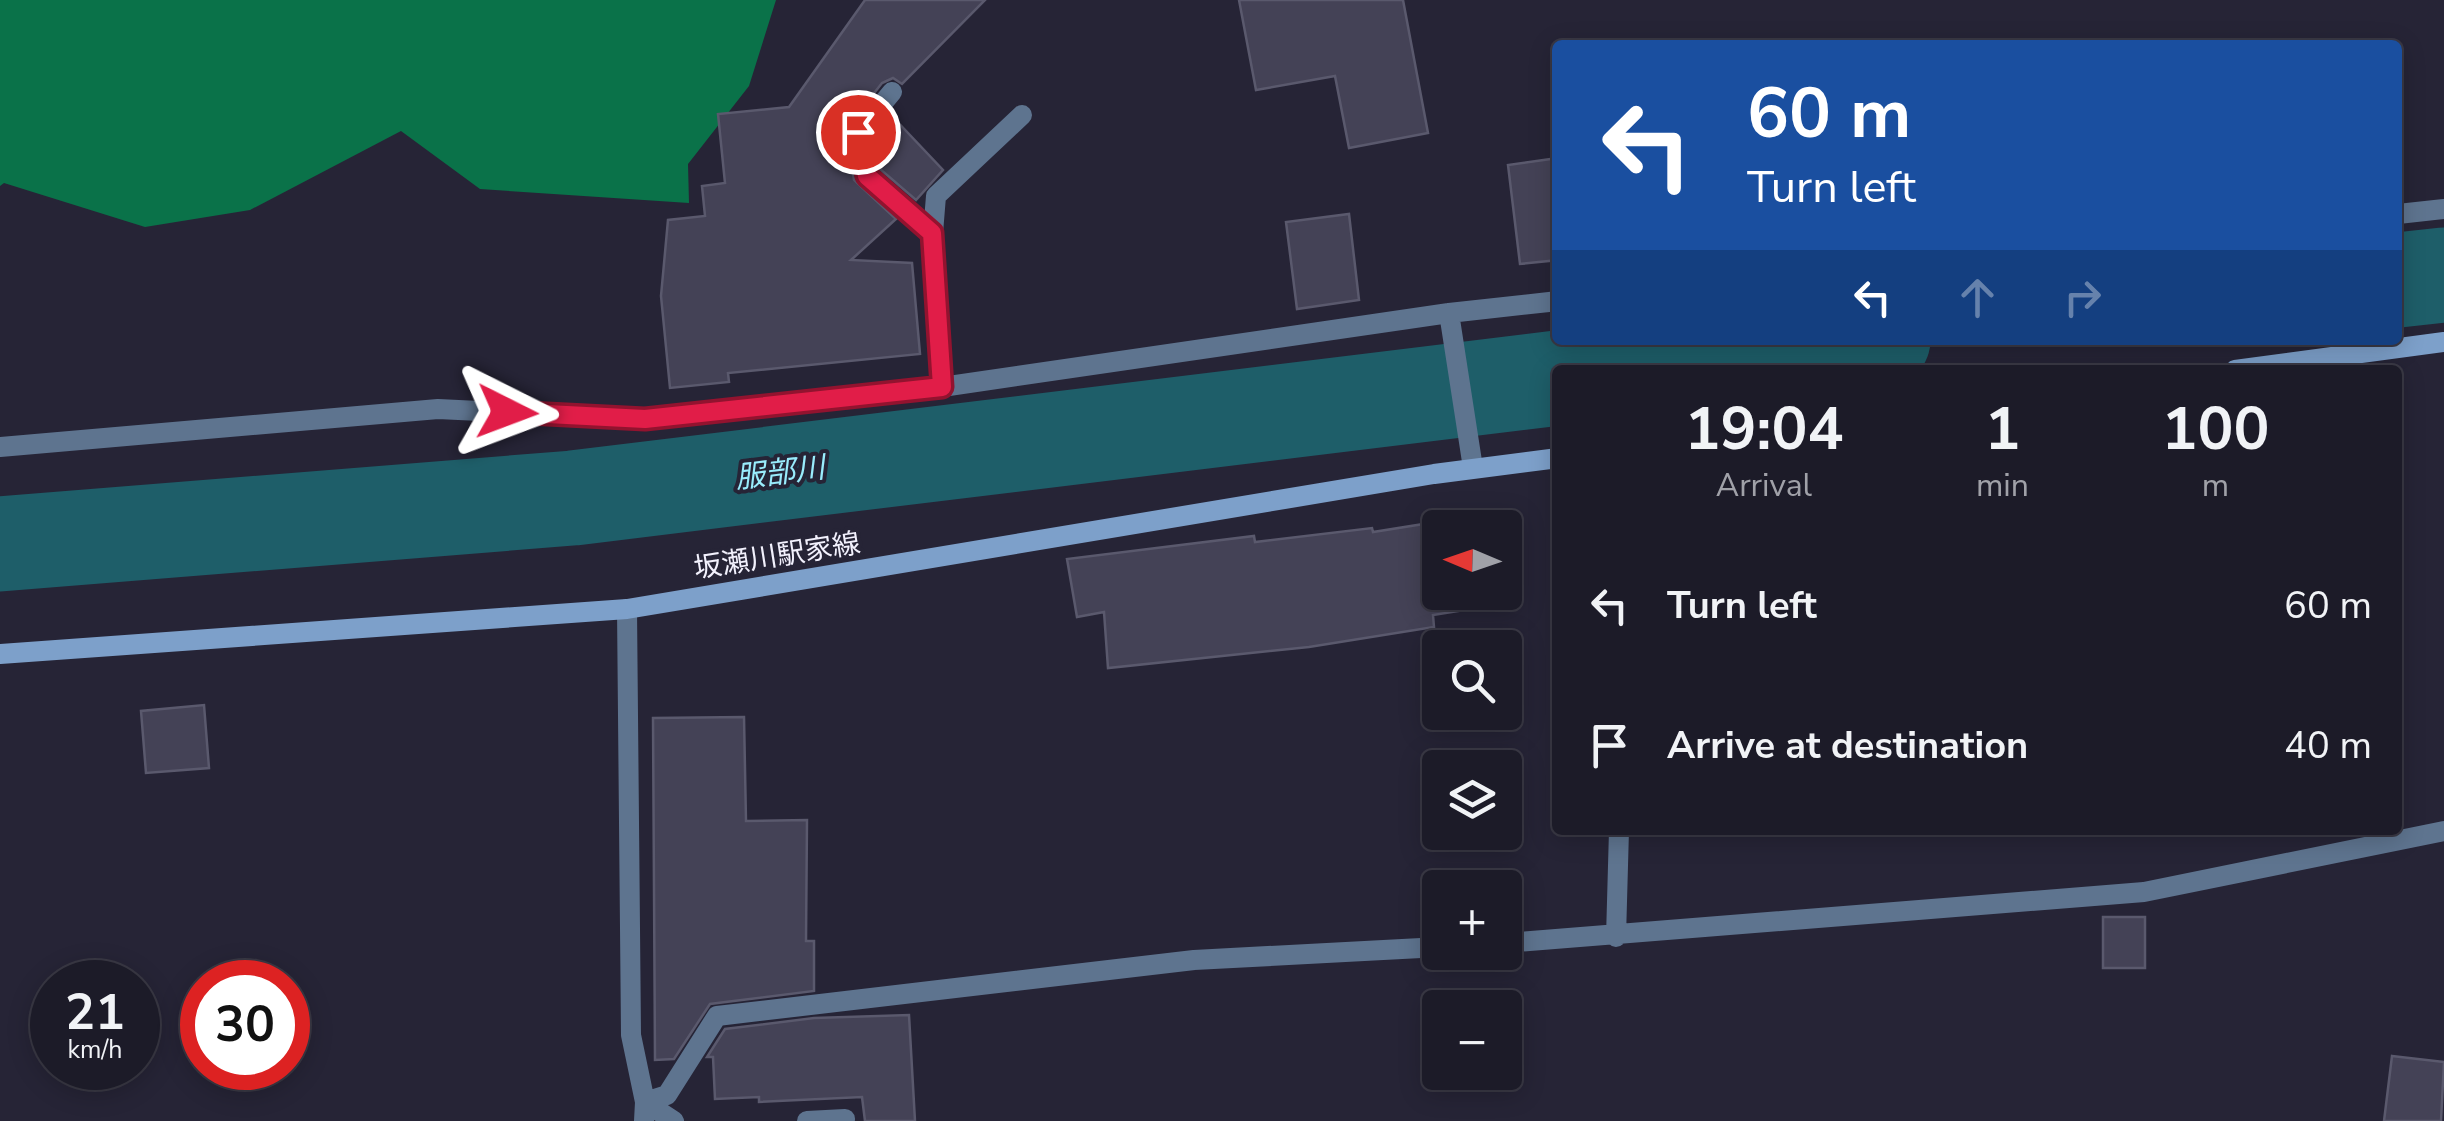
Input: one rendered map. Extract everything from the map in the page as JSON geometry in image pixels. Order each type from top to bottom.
[{"type":"main road","points":[[2272,365],[2444,342]]},
{"type":"main road","name":"坂瀬川駅家線","points":[[0,654],[627,609],[1473,468],[1552,459]]},
{"type":"street","points":[[892,92],[858,132],[867,176],[932,233]]},
{"type":"street","points":[[942,387],[932,233],[936,196],[1022,115]]},
{"type":"street","points":[[2402,214],[2444,209]]},
{"type":"street","points":[[0,447],[438,409],[645,419],[942,387],[1448,312],[1552,302]]},
{"type":"street","points":[[1448,312],[1473,468]]},
{"type":"street","points":[[627,609],[631,1035],[645,1111]]},
{"type":"street","points":[[1522,942],[2144,892],[2444,831]]},
{"type":"street","points":[[1616,937],[1619,835]]},
{"type":"street","points":[[645,1111],[667,1095],[717,1016],[1194,960],[1422,947]]},
{"type":"street","points":[[645,1111],[674,1121]]},
{"type":"street","points":[[806,1121],[845,1119]]},
{"type":"green space","points":[[0,0],[776,0],[749,86],[688,164],[689,203],[480,189],[401,131],[250,210],[145,227],[4,183],[0,186]]},
{"type":"building","points":[[865,0],[985,0],[902,84],[893,78],[882,83],[846,129],[854,180],[896,219],[851,260],[912,263],[920,354],[728,373],[729,382],[670,388],[661,296],[668,220],[705,216],[702,186],[725,183],[718,114],[789,107]]},
{"type":"building","points":[[1239,0],[1403,0],[1428,133],[1349,148],[1335,76],[1256,90]]},
{"type":"building","points":[[891,115],[943,170],[916,200],[880,169],[874,136]]},
{"type":"building","points":[[1552,159],[1552,261],[1520,264],[1508,165]]},
{"type":"building","points":[[1349,214],[1359,300],[1297,309],[1286,222]]},
{"type":"building","points":[[1422,524],[1422,610],[1465,610],[1433,615],[1434,627],[1309,647],[1108,668],[1104,612],[1077,617],[1067,559],[1254,536],[1255,542],[1372,528],[1373,532]]},
{"type":"building","points":[[204,705],[209,768],[146,773],[141,711]]},
{"type":"building","points":[[744,717],[746,821],[807,820],[806,941],[814,941],[814,991],[710,1004],[674,1059],[655,1060],[653,718]]},
{"type":"building","points":[[2103,917],[2145,917],[2145,968],[2103,968]]},
{"type":"building","points":[[909,1015],[915,1121],[865,1121],[862,1097],[759,1102],[759,1097],[715,1099],[713,1057],[707,1057],[725,1029],[814,1018]]},
{"type":"building","points":[[2392,1056],[2444,1062],[2441,1121],[2384,1121]]},
{"type":"waterway","name":"服部川","points":[[2402,280],[2444,275]]},
{"type":"waterway","name":"服部川","points":[[1667,365],[1840,345]]},
{"type":"waterway","name":"服部川","points":[[0,544],[573,498],[1552,379]]},
{"type":"route","points":[[507,412],[645,419],[942,387],[932,233],[867,176],[858,132]]}]
